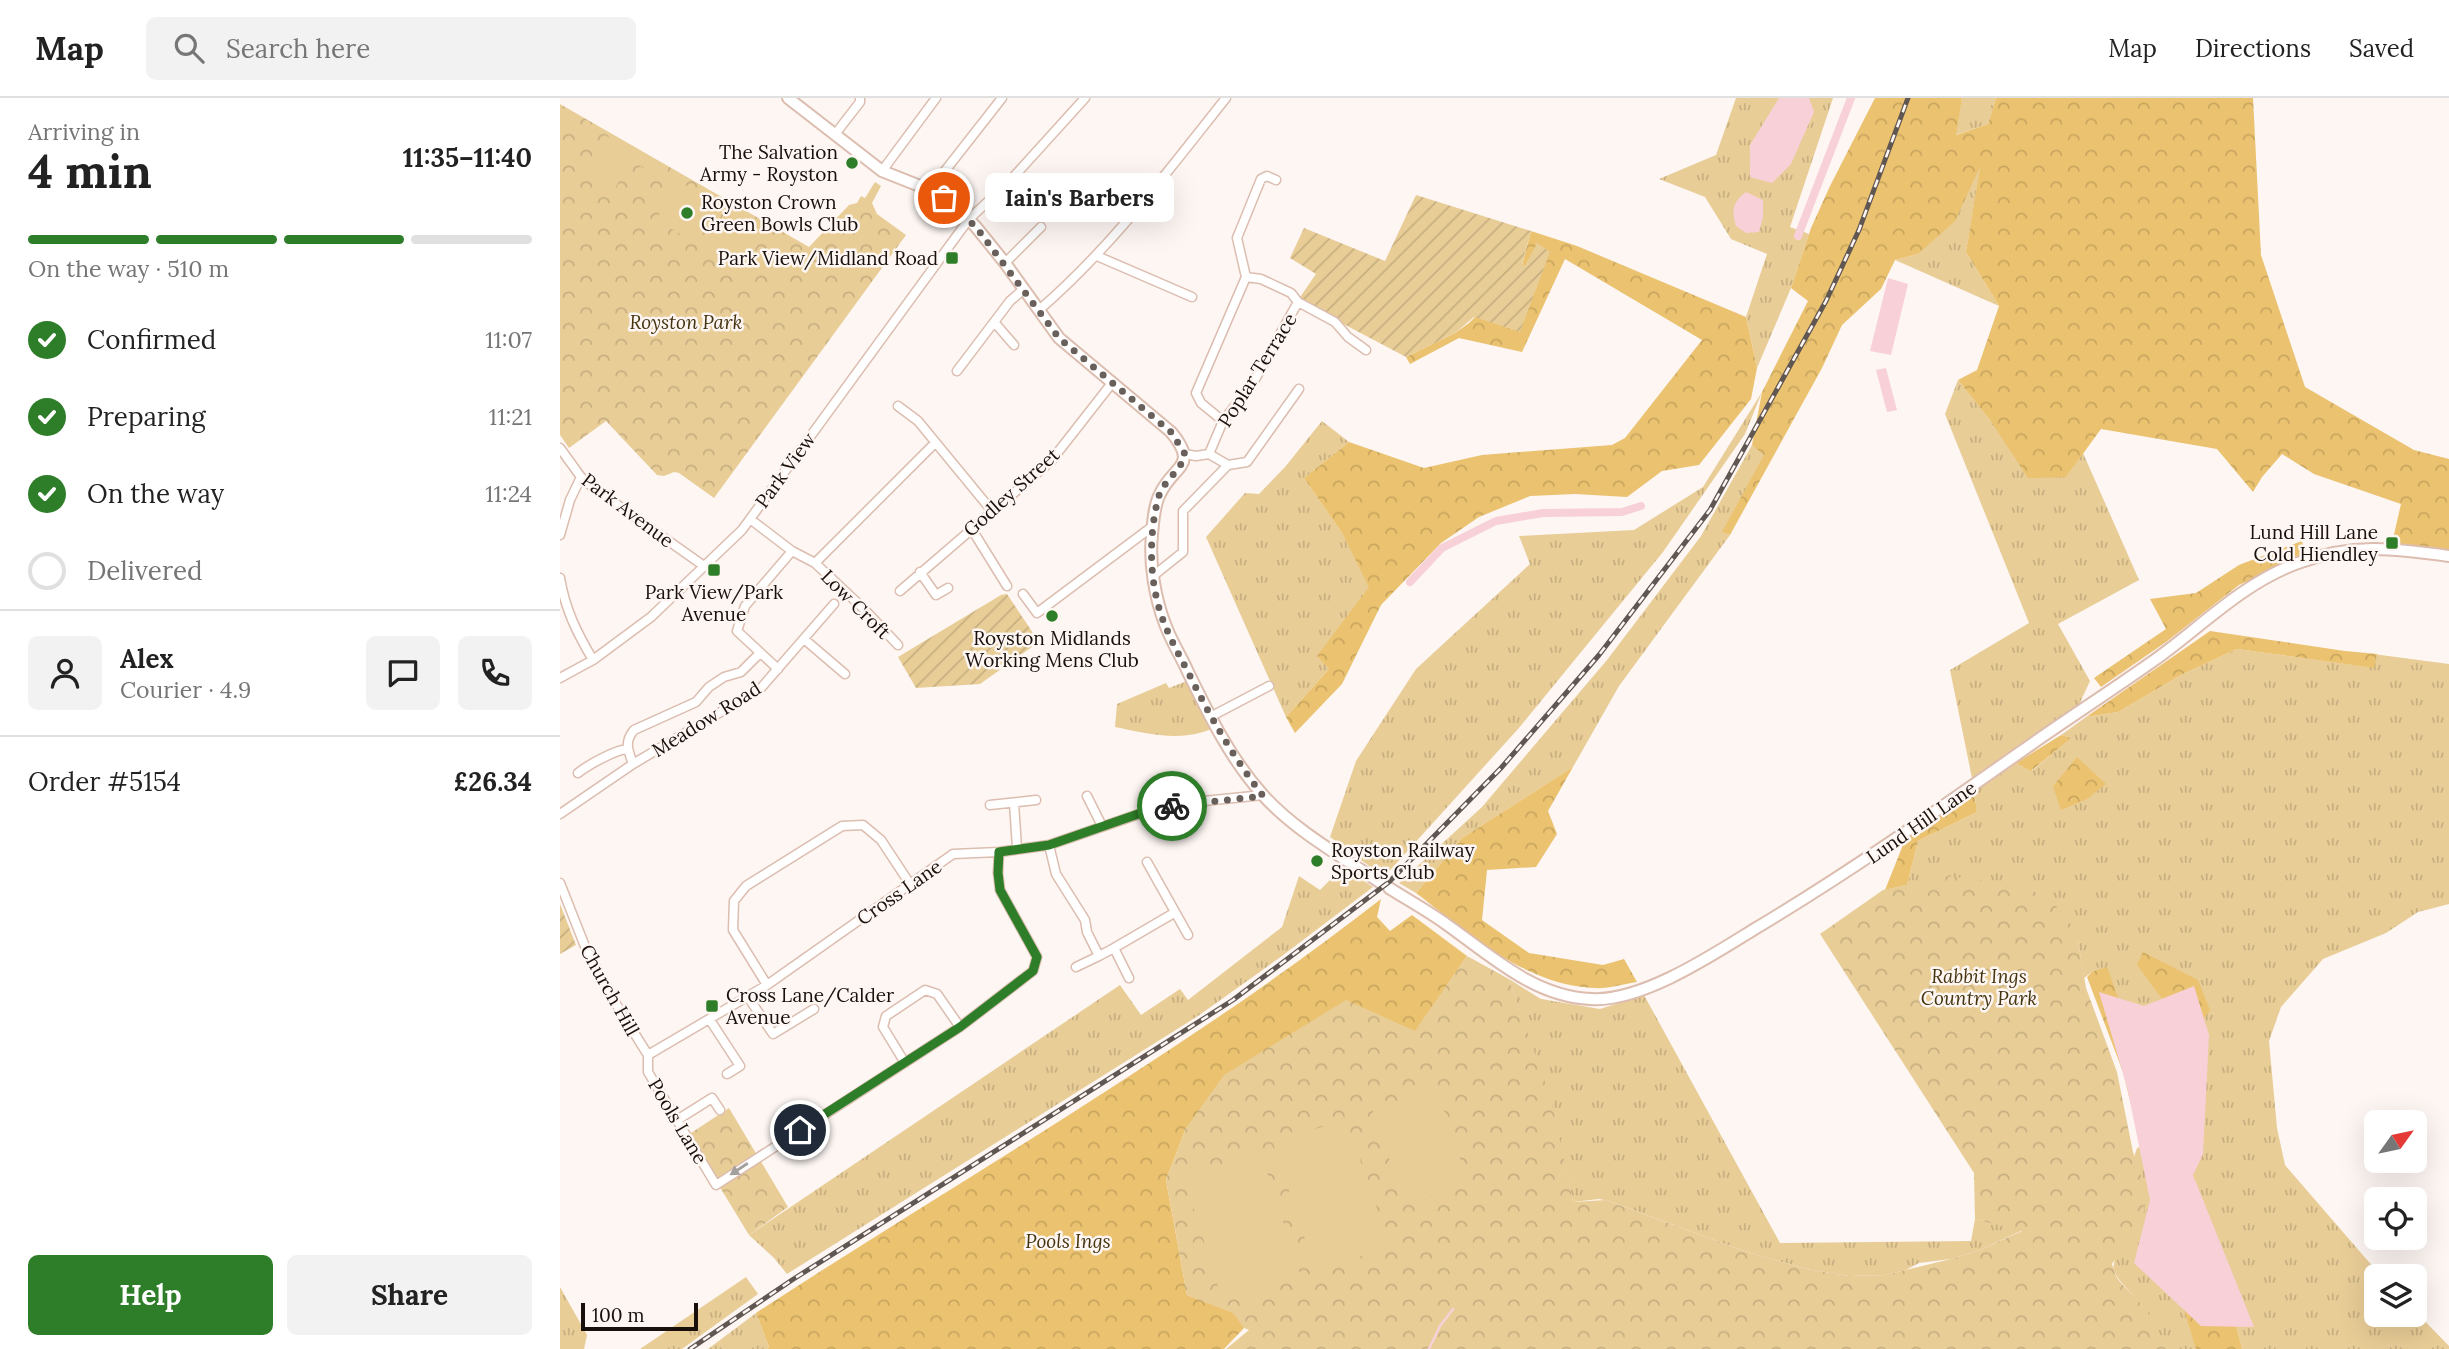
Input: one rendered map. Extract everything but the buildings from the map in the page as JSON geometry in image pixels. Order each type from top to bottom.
[{"type":"main road","points":[[788,98],[882,171],[930,190],[956,207],[1005,263],[1059,338],[1171,432],[1185,454]]},
{"type":"main road","name":"Lund Hill Lane","points":[[1185,454],[1178,470],[1158,496],[1153,526],[1153,576],[1164,623],[1210,717],[1232,755],[1263,796],[1315,839],[1526,979],[1550,990],[1588,999],[1607,999],[1638,992],[1706,959],[1866,861],[2157,659],[2236,596],[2277,572],[2320,556],[2350,549],[2377,548],[2449,556]]},
{"type":"street","points":[[836,133],[860,102],[860,98]]},
{"type":"street","points":[[882,171],[936,98]]},
{"type":"street","points":[[930,190],[1002,98]]},
{"type":"street","name":"Park View","points":[[560,678],[593,660],[651,617],[742,530],[968,219],[1008,183],[1085,98]]},
{"type":"street","points":[[1039,310],[1097,256],[1128,221],[1226,98]]},
{"type":"street","points":[[1223,421],[1201,403],[1196,393],[1246,277],[1237,238],[1261,179],[1267,176],[1276,180]]},
{"type":"street","points":[[1005,263],[1041,226]]},
{"type":"street","points":[[1097,256],[1192,297]]},
{"type":"street","points":[[1246,277],[1253,276],[1291,293],[1298,302],[1335,322],[1348,337],[1366,350]]},
{"type":"street","points":[[957,371],[1010,301],[1024,289]]},
{"type":"street","name":"Poplar Terrace","points":[[1209,454],[1223,421],[1253,383],[1298,302]]},
{"type":"street","points":[[995,323],[1014,345]]},
{"type":"street","name":"Godley Street","points":[[900,591],[1051,461],[1112,383]]},
{"type":"street","points":[[1153,576],[1183,552],[1182,511],[1228,465],[1247,462],[1299,389]]},
{"type":"street","points":[[898,405],[918,421],[992,511]]},
{"type":"street","points":[[815,563],[934,443]]},
{"type":"street","name":"Park Avenue","points":[[560,448],[581,477],[595,489],[704,566]]},
{"type":"street","points":[[1185,454],[1209,454],[1228,465]]},
{"type":"street","points":[[560,535],[570,500],[581,477]]},
{"type":"street","name":"Low Croft","points":[[750,519],[792,551],[815,563],[898,645]]},
{"type":"street","points":[[1023,594],[1037,613],[1153,526]]},
{"type":"street","points":[[971,528],[1007,586]]},
{"type":"street","points":[[778,669],[737,631],[745,606],[792,551]]},
{"type":"street","points":[[920,572],[933,598],[948,588]]},
{"type":"street","points":[[560,578],[563,597],[574,628],[593,660]]},
{"type":"street","name":"Meadow Road","points":[[560,814],[633,764],[761,688],[834,604]]},
{"type":"street","points":[[804,639],[845,674]]},
{"type":"street","points":[[633,764],[627,749],[627,738],[634,730],[662,715],[696,702],[709,687],[724,677],[741,672],[760,653]]},
{"type":"street","points":[[1210,717],[1269,686]]},
{"type":"street","points":[[578,773],[589,764],[627,749]]},
{"type":"street","points":[[1087,796],[1102,826]]},
{"type":"street","name":"Cross Lane","points":[[648,1055],[748,998],[953,854],[999,852],[1049,845],[1144,812],[1184,803],[1263,796]]},
{"type":"street","points":[[990,806],[1036,800]]},
{"type":"street","points":[[1014,803],[1017,848]]},
{"type":"street","points":[[767,985],[733,930],[734,901],[746,886],[842,825],[863,825],[881,840],[910,884]]},
{"type":"street","points":[[1049,845],[1056,874],[1085,920],[1087,932],[1099,956]]},
{"type":"street","points":[[960,1027],[937,994],[925,990],[886,1016],[883,1027],[905,1063],[960,1027],[1033,971],[1037,957],[1000,890],[999,852]]},
{"type":"street","points":[[1147,862],[1188,935]]},
{"type":"street","name":"Church Hill","points":[[560,883],[586,949],[648,1055]]},
{"type":"street","points":[[1076,967],[1174,913]]},
{"type":"street","points":[[1114,948],[1129,978]]},
{"type":"street","points":[[748,998],[773,1034],[814,1009]]},
{"type":"street","points":[[710,1020],[740,1066],[727,1074]]},
{"type":"street","name":"Pools Lane","points":[[648,1055],[648,1072],[716,1185],[905,1063]]},
{"type":"street","points":[[677,1121],[712,1098],[720,1110]]},
{"type":"green space","points":[[1736,98],[1833,98],[1790,227],[1809,234],[1791,288],[1757,368],[1746,317],[1767,254],[1731,239],[1705,197],[1659,179],[1716,155]]},
{"type":"green space","points":[[1875,98],[1962,98],[1956,135],[1988,124],[1996,98],[2253,98],[2261,255],[2305,387],[2414,450],[2449,459],[2449,550],[2392,543],[2401,504],[2314,474],[2282,454],[2253,492],[2217,449],[2101,429],[2066,477],[2028,478],[1992,423],[1958,380],[1977,370],[1999,306],[1966,252],[1980,167],[1955,221],[1918,254],[1895,260],[1881,289],[1842,325],[1822,368],[1730,535],[1722,532],[1764,455],[1752,445],[1762,392],[1808,301],[1791,288],[1811,228]]},
{"type":"green space","points":[[1962,98],[1996,98],[1988,124],[1955,135]]},
{"type":"green space","name":"Royston Park","points":[[560,104],[809,247],[849,205],[857,203],[861,196],[865,198],[875,182],[881,186],[872,203],[877,214],[906,235],[714,498],[679,473],[657,475],[606,421],[569,448],[560,435]]},
{"type":"green space","points":[[605,135],[635,153],[614,190],[584,172]]},
{"type":"green space","points":[[1981,163],[1966,252],[1999,306],[1895,260],[1918,254]]},
{"type":"green space","points":[[640,166],[652,173],[640,193],[628,186]]},
{"type":"green space","name":"Royston Crown Green Bowls Club","points":[[679,181],[719,205],[696,243],[656,220]]},
{"type":"green space","points":[[1416,195],[1531,231],[1522,264],[1525,266],[1537,243],[1550,252],[1520,332],[1474,317],[1455,333],[1406,357],[1298,300],[1316,274],[1290,258],[1304,228],[1385,261]]},
{"type":"green space","name":"Royston Crown Green Bowls Club","points":[[727,208],[766,230],[744,269],[705,247]]},
{"type":"green space","points":[[1531,231],[1577,246],[1746,317],[1757,368],[1751,399],[1699,465],[1662,471],[1627,497],[1575,494],[1530,496],[1479,517],[1441,543],[1381,605],[1342,684],[1295,733],[1286,717],[1329,669],[1317,656],[1369,587],[1342,533],[1304,478],[1349,442],[1424,468],[1482,455],[1612,445],[1625,438],[1702,340],[1565,259],[1522,352],[1459,338],[1410,364],[1406,357],[1455,333],[1469,323],[1526,267],[1522,265]]},
{"type":"green space","points":[[1958,380],[1992,423],[2066,477],[2083,453],[2139,580],[2058,624],[2090,681],[2077,709],[1972,778],[1950,670],[2029,623],[1945,414]]},
{"type":"green space","points":[[1762,392],[1745,434],[1663,552],[1518,729],[1384,877],[1330,837],[1356,761],[1416,669],[1530,564],[1519,536],[1634,530],[1703,487]]},
{"type":"green space","points":[[1322,421],[1349,442],[1304,478],[1342,533],[1370,587],[1318,656],[1329,669],[1286,717],[1206,537],[1245,493],[1259,494]]},
{"type":"green space","points":[[1752,445],[1765,455],[1723,532],[1730,535],[1619,686],[1573,767],[1462,838],[1416,893],[1399,883],[1482,807],[1607,660],[1701,536]]},
{"type":"green space","points":[[2302,541],[2306,555],[2239,585],[2166,642],[2101,687],[2094,678],[2166,629],[2150,599],[2196,593],[2239,565]]},
{"type":"green space","points":[[1007,594],[1039,642],[980,684],[916,688],[898,657],[1001,595]]},
{"type":"green space","points":[[2210,631],[2377,654],[2374,668],[2237,649],[2181,675],[2118,712],[2086,717]]},
{"type":"green space","points":[[2237,649],[2369,667],[2373,654],[2449,664],[2449,904],[2418,912],[2386,933],[2323,959],[2281,1007],[2269,1041],[2277,1128],[2285,1165],[2371,1264],[2364,1264],[2364,1327],[2427,1327],[2427,1323],[2449,1349],[2242,1349],[2215,1239],[2194,1175],[2155,1087],[2166,1004],[2143,1009],[2133,1007],[2116,997],[2092,972],[2084,978],[2078,940],[1907,885],[1918,841],[1977,812],[1974,791],[2016,763],[2032,771],[2070,738],[2061,735],[2086,717],[2118,712],[2181,675]]},
{"type":"green space","points":[[1192,679],[1216,727],[1191,735],[1166,736],[1115,727],[1117,704],[1166,683],[1169,688]]},
{"type":"green space","points":[[2061,735],[2071,738],[2031,771],[2016,763]]},
{"type":"green space","points":[[2077,757],[2106,784],[2087,799],[2061,810],[2053,786]]},
{"type":"green space","points":[[1573,767],[1548,811],[1557,834],[1536,867],[1487,870],[1482,920],[1529,953],[1603,965],[1624,959],[1637,982],[1594,988],[1544,977],[1521,967],[1477,940],[1416,893],[1462,838]]},
{"type":"green space","points":[[1974,791],[1977,812],[1918,841],[1907,885],[1885,890],[1905,840]]},
{"type":"green space","points":[[1343,867],[1373,887],[1198,1016],[787,1274],[749,1235],[1120,985],[1141,1015],[1180,989],[1188,1000],[1282,927],[1299,876],[1320,890]]},
{"type":"green space","name":"Rabbit Ings Country Park","points":[[1947,876],[2017,884],[2050,899],[2069,921],[2078,940],[2086,988],[2117,1072],[2133,1152],[2147,1195],[2144,1211],[2135,1230],[2112,1264],[2118,1279],[2148,1314],[2167,1349],[1226,1349],[1249,1330],[1244,1328],[1233,1313],[1187,1295],[1166,1180],[1186,1128],[1224,1075],[1346,1000],[1415,1031],[1467,956],[1509,979],[1551,1099],[1573,1202],[1606,1200],[1741,1250],[1806,1269],[1849,1276],[1885,1275],[1951,1259],[1980,1250],[2022,1231],[1975,1219],[1974,1173],[1820,934],[1883,890]]},
{"type":"green space","name":"Pools Ings","points":[[1381,899],[1377,917],[1390,931],[1412,915],[1467,956],[1415,1032],[1186,1128],[1166,1180],[1187,1295],[1237,1314],[1244,1328],[1224,1349],[767,1349],[769,1347],[756,1313],[1152,1062],[1306,955]]},
{"type":"green space","points":[[560,904],[576,945],[560,954]]},
{"type":"green space","points":[[2143,952],[2198,980],[2210,1010],[2155,1087],[2194,1175],[2215,1239],[2242,1349],[2196,1349],[2172,1271],[2123,1072],[2087,977],[2092,972],[2107,967],[2120,1003],[2136,1016],[2166,1004],[2137,965]]},
{"type":"green space","points":[[1509,979],[1541,999],[1600,1009],[1644,995],[1780,1243],[1971,1241],[1975,1219],[2023,1230],[1980,1250],[1951,1259],[1919,1263],[1906,1270],[1885,1275],[1849,1276],[1806,1269],[1741,1250],[1609,1201],[1599,1199],[1573,1202],[1550,1100]]},
{"type":"green space","points":[[1437,1089],[1468,1183],[1405,1204],[1372,1109]]},
{"type":"green space","points":[[729,1108],[788,1207],[749,1235],[688,1135]]},
{"type":"green space","points":[[1346,1119],[1390,1246],[1316,1272],[1273,1143]]},
{"type":"green space","points":[[2143,1146],[2197,1349],[2166,1349],[2146,1311],[2113,1269],[2134,1157],[2137,1148]]},
{"type":"green space","points":[[1260,1151],[1301,1277],[1223,1302],[1184,1178]]},
{"type":"green space","points":[[746,1277],[758,1294],[682,1349],[640,1349]]},
{"type":"green space","points":[[560,1287],[587,1335],[584,1349],[560,1349]]},
{"type":"green space","points":[[756,1313],[769,1347],[767,1349],[708,1349]]},
{"type":"shaded area","points":[[1779,98],[1809,98],[1814,112],[1791,164],[1772,183],[1750,177],[1750,145]]},
{"type":"shaded area","points":[[1746,192],[1763,200],[1763,217],[1759,232],[1746,233],[1736,226],[1734,207]]},
{"type":"shaded area","points":[[1888,278],[1908,284],[1891,355],[1870,351]]},
{"type":"shaded area","points":[[1886,368],[1897,410],[1887,412],[1876,370]]},
{"type":"shaded area","points":[[2194,986],[2209,1035],[2203,1154],[2193,1175],[2254,1327],[2201,1326],[2134,1263],[2150,1200],[2127,1087],[2099,992],[2144,1006]]},
{"type":"waterway","points":[[1798,236],[1851,98]]},
{"type":"waterway","points":[[1410,582],[1442,548],[1496,521],[1543,513],[1622,512],[1641,506]]},
{"type":"waterway","points":[[1429,1349],[1440,1326],[1453,1309]]},
{"type":"railway","points":[[690,1349],[792,1280],[1233,1000],[1389,882],[1501,768],[1599,655],[1710,510],[1826,301],[1859,230],[1908,98]]},
{"type":"way so far","points":[[944,198],[976,227],[1064,344],[1171,432],[1180,442],[1185,454],[1178,470],[1158,496],[1152,537],[1153,576],[1164,623],[1210,717],[1232,755],[1263,796],[1172,806]]},
{"type":"place","name":"The Salvation Army - Royston","points":[[852,163]]},
{"type":"place","name":"Iain's Barbers","points":[[944,198]]},
{"type":"place","name":"Royston Crown Green Bowls Club","points":[[687,213]]},
{"type":"place","name":"Park View/Midland Road","points":[[952,258]]},
{"type":"place","name":"Lund Hill Lane Cold Hiendley","points":[[2392,543]]},
{"type":"place","name":"Park View/Park Avenue","points":[[714,570]]},
{"type":"place","name":"Royston Midlands Working Mens Club","points":[[1052,616]]},
{"type":"place","name":"Royston Railway Sports Club","points":[[1317,861]]},
{"type":"place","name":"Cross Lane/Calder Avenue","points":[[712,1006]]},
{"type":"route","points":[[800,1130],[960,1027],[1033,971],[1037,957],[1000,890],[999,852],[1049,845],[1144,812],[1172,806]]}]
